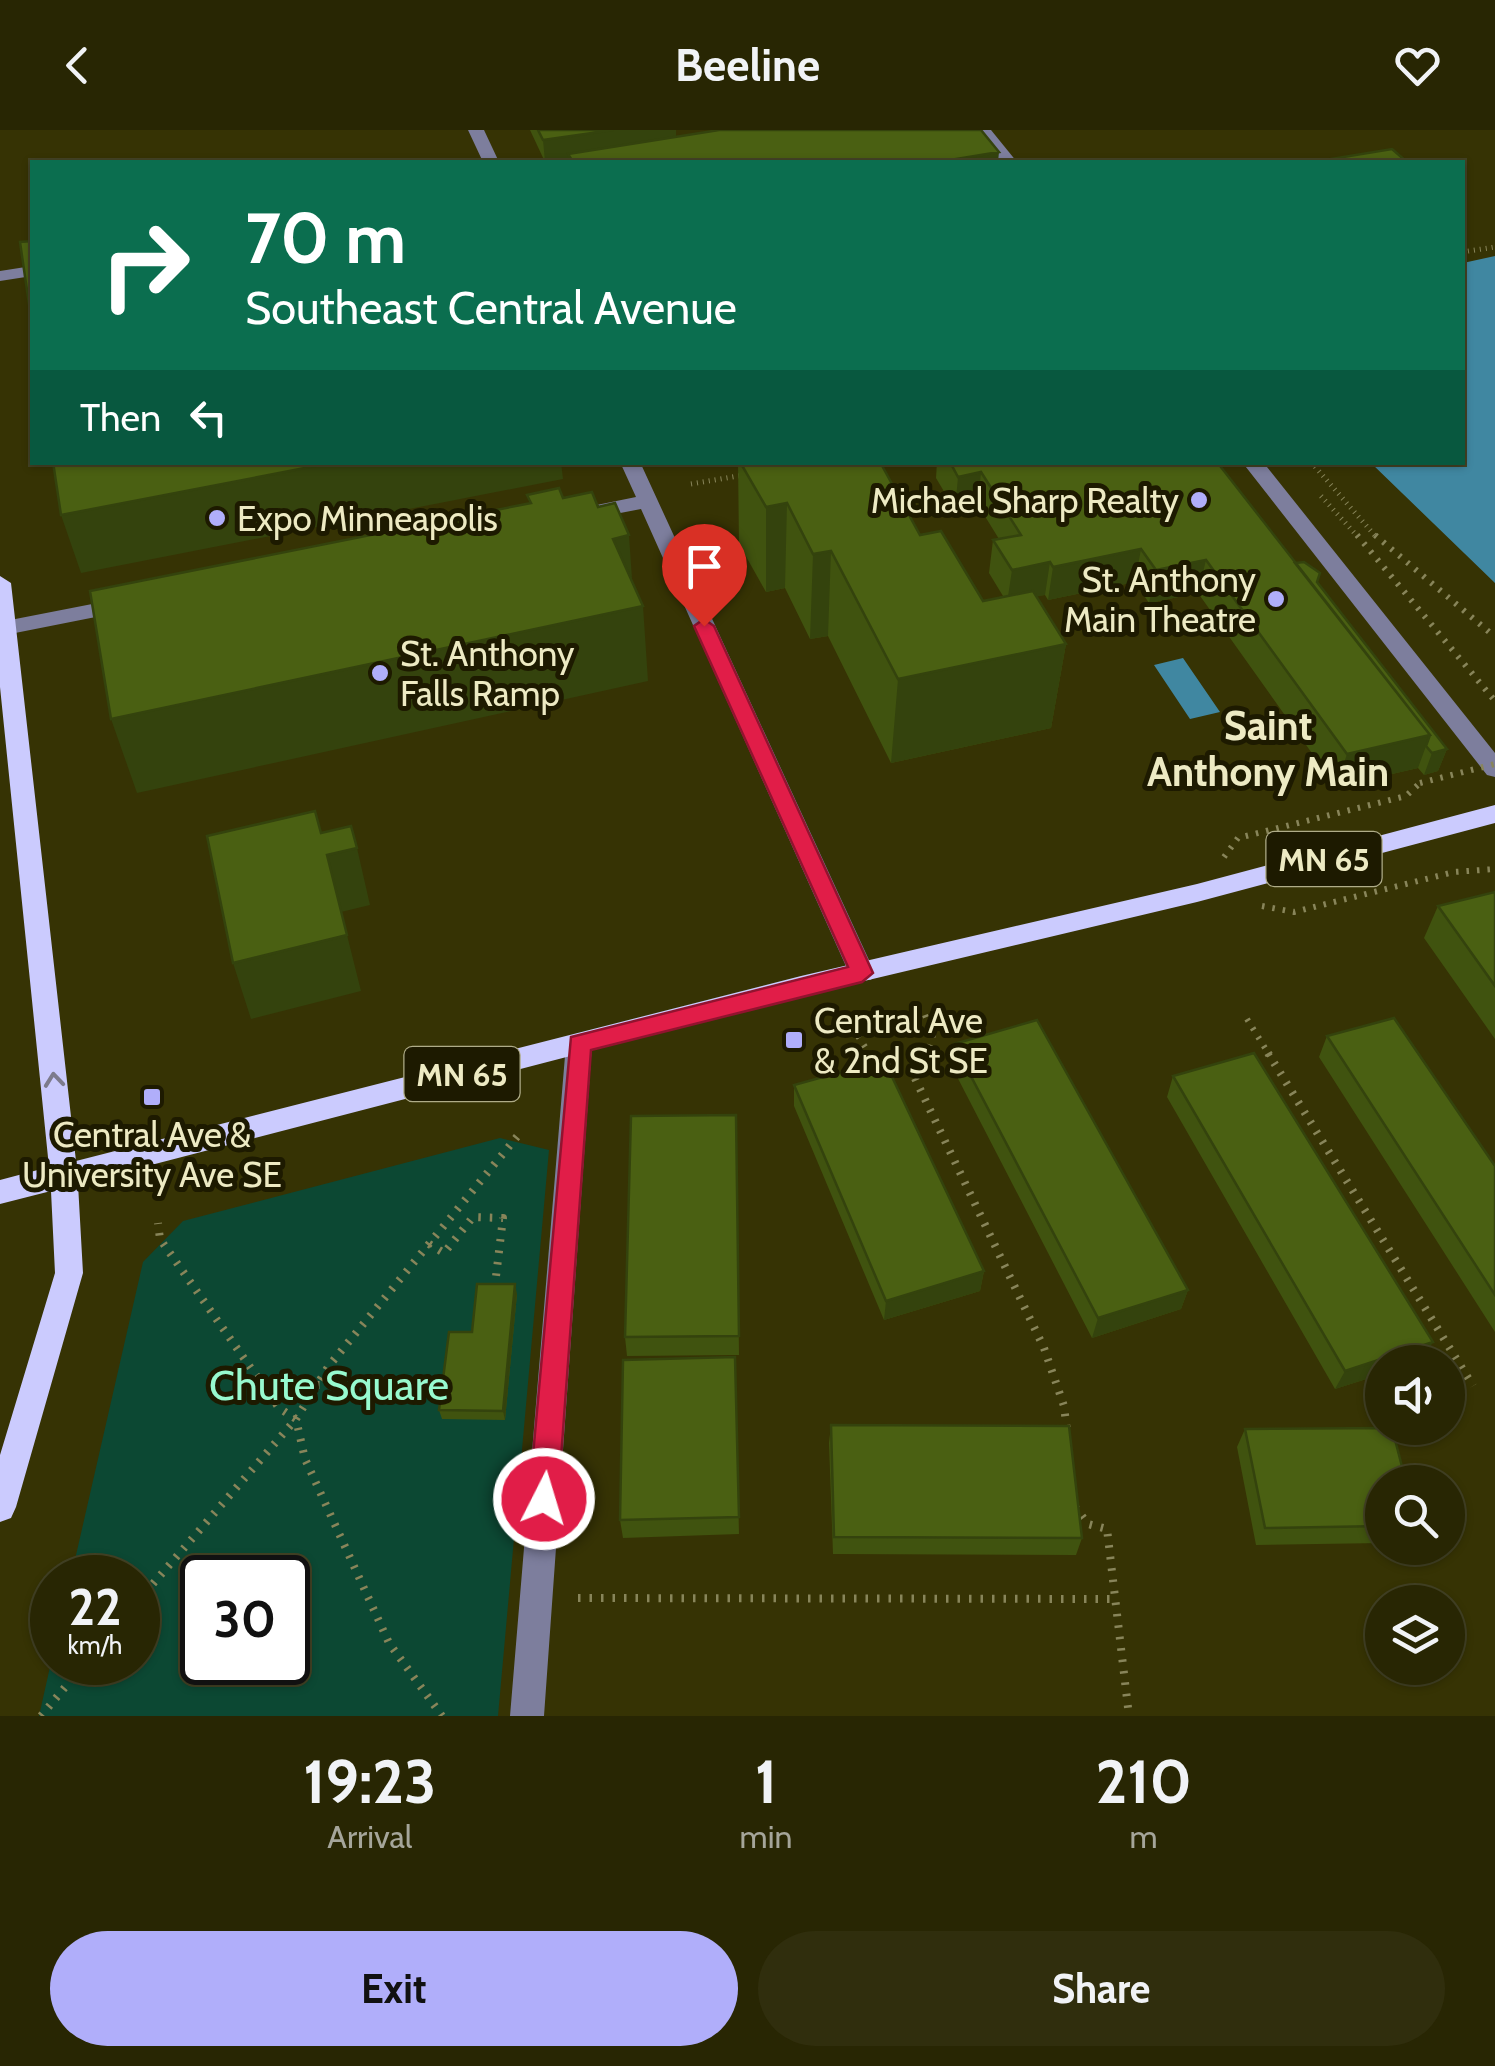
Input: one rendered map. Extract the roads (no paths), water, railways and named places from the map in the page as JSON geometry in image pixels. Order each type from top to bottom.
[{"type":"main road","points":[[0,584],[64,1177],[69,1273],[0,1507]]},
{"type":"main road","name":"MN 65","points":[[0,1192],[862,973],[1197,893],[1495,814]]},
{"type":"street","points":[[476,130],[490,160]]},
{"type":"street","points":[[982,130],[1007,160]]},
{"type":"street","points":[[0,276],[30,271]]},
{"type":"street","points":[[631,465],[862,973]]},
{"type":"street","points":[[1254,465],[1495,766]]},
{"type":"street","points":[[554,520],[648,501]]},
{"type":"street","points":[[2,628],[146,600]]},
{"type":"street","points":[[526,1716],[579,1044]]},
{"type":"water","points":[[1495,256],[1495,583],[1373,465],[1465,465],[1465,263]]},
{"type":"water","points":[[1183,658],[1220,712],[1190,719],[1154,665]]},
{"type":"place","name":"Michael Sharp Realty","points":[[1199,500]]},
{"type":"place","name":"Expo Minneapolis","points":[[217,518]]},
{"type":"place","name":"St. Anthony Main Theatre","points":[[1276,599]]},
{"type":"place","name":"St. Anthony Falls Ramp","points":[[380,673]]},
{"type":"place","name":"Central Ave & 2nd St SE","points":[[794,1040]]},
{"type":"place","name":"Central Ave & University Ave SE","points":[[152,1097]]},
{"type":"district","name":"Saint Anthony Main","points":[[1268,748]]},
{"type":"park label","name":"Chute Square","points":[[329,1385]]}]
